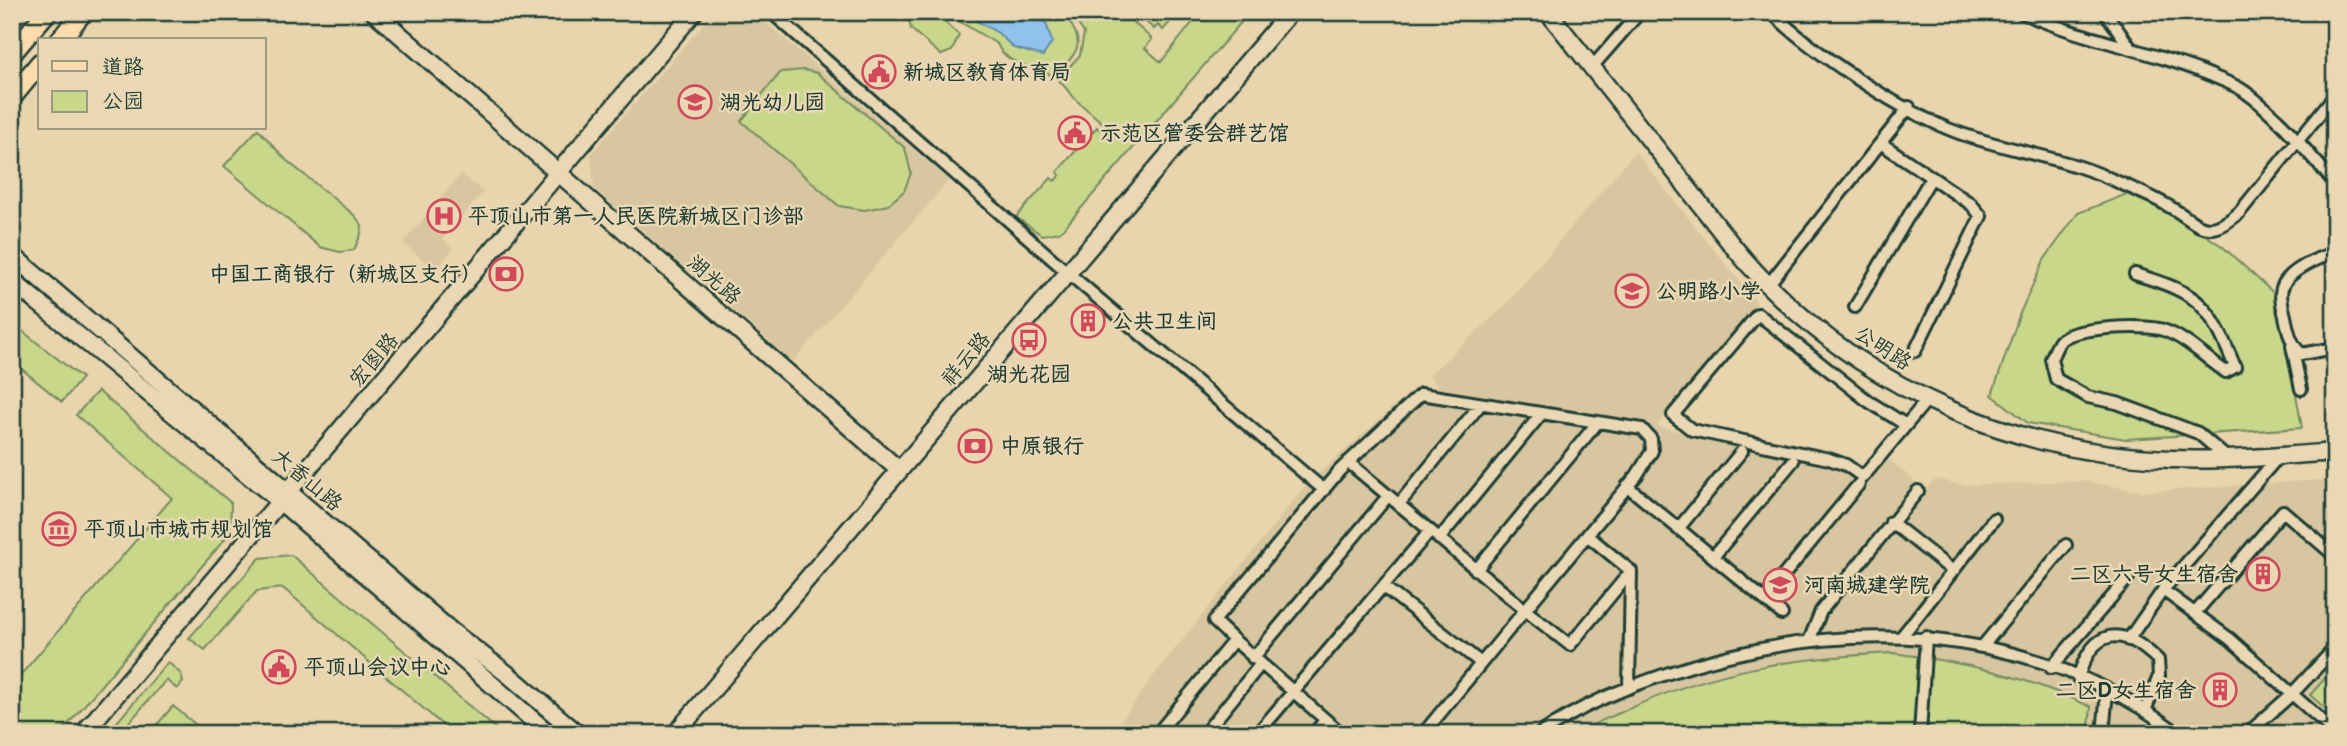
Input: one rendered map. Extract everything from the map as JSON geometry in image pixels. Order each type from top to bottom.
[{"type":"main road","points":[[12,53],[47,12]]},
{"type":"main road","points":[[62,38],[83,12]]},
{"type":"main road","points":[[12,96],[38,65]]},
{"type":"street","name":"湖光路","points":[[374,12],[899,470]]},
{"type":"street","points":[[771,12],[1067,272],[1324,490]]},
{"type":"street","name":"祥云路","points":[[675,734],[1290,12]]},
{"type":"street","name":"公明路","points":[[1548,12],[1732,245],[1768,285],[1861,361],[1927,400],[2010,434],[2069,447],[2164,459],[2335,452]]},
{"type":"street","points":[[1592,67],[1640,12]]},
{"type":"street","points":[[1771,12],[1795,36],[1821,54],[1909,107],[1958,132],[2084,167],[2163,203],[2199,226],[2210,229],[2223,225],[2239,213],[2335,95]]},
{"type":"street","points":[[2021,12],[2058,29],[2131,48],[2192,68],[2241,89],[2271,113],[2335,183]]},
{"type":"street","points":[[2105,12],[2131,48]]},
{"type":"street","name":"宏图路","points":[[83,734],[690,14]]},
{"type":"street","points":[[1768,285],[1909,107]]},
{"type":"street","points":[[1882,144],[1971,204],[1981,216],[1915,351]]},
{"type":"street","points":[[1855,307],[1931,178]]},
{"type":"street","points":[[2301,388],[2281,298],[2283,285],[2319,257],[2335,253]]},
{"type":"street","name":"大香山路","points":[[12,255],[549,734]]},
{"type":"street","points":[[2135,274],[2171,285],[2188,294],[2212,316],[2235,367],[2226,372],[2188,342],[2161,329],[2109,329],[2076,332],[2062,339],[2051,359],[2056,379],[2088,397],[2117,403],[2198,433],[2225,457]]},
{"type":"street","name":"大香山路","points":[[12,281],[510,676],[578,734]]},
{"type":"street","points":[[1906,425],[1868,401],[1758,314],[1673,415],[1692,430],[1829,459],[1846,465],[1863,477],[1927,400]]},
{"type":"street","points":[[2292,346],[2301,355],[2335,348]]},
{"type":"street","points":[[1342,734],[1256,662],[1214,621],[1348,462],[1421,394],[1642,429],[1651,439],[1653,451],[1423,734]]},
{"type":"street","points":[[1399,505],[1480,405]]},
{"type":"street","points":[[1257,734],[1384,587],[1542,413]]},
{"type":"street","points":[[1476,570],[1598,422]]},
{"type":"street","points":[[1678,529],[1742,452]]},
{"type":"street","points":[[2128,640],[2163,590],[2279,456]]},
{"type":"street","points":[[1713,558],[1793,461]]},
{"type":"street","points":[[1348,462],[1570,645],[1631,571]]},
{"type":"street","points":[[1764,599],[1858,484]]},
{"type":"street","points":[[1627,486],[1782,614]]},
{"type":"street","points":[[1809,640],[1821,611],[1918,491]]},
{"type":"street","points":[[1203,734],[1256,662],[1388,496]]},
{"type":"street","points":[[2194,613],[2283,511],[2335,556]]},
{"type":"street","points":[[1902,636],[1994,519]]},
{"type":"street","points":[[1891,523],[1953,571]]},
{"type":"street","points":[[1587,535],[1631,571]]},
{"type":"street","points":[[1982,647],[2066,545]]},
{"type":"street","points":[[1629,688],[1631,571]]},
{"type":"street","points":[[2051,668],[2128,579]]},
{"type":"street","points":[[1384,587],[1481,663]]},
{"type":"street","points":[[2163,590],[2335,732]]},
{"type":"street","points":[[2078,678],[2084,659],[2099,639],[2116,635],[2128,640],[2158,660],[2160,676],[2144,711]]},
{"type":"street","points":[[1540,734],[1585,707],[1629,688],[1736,654],[1809,640],[1849,636],[1926,637],[1982,647],[2078,678],[2144,711],[2179,734]]},
{"type":"street","points":[[1920,734],[1926,637]]},
{"type":"street","points":[[1157,734],[1234,640]]},
{"type":"street","points":[[2247,734],[2292,694],[2335,648]]},
{"type":"street","points":[[2103,734],[2107,691]]},
{"type":"street","points":[[1314,734],[1325,720]]},
{"type":"shaded area","points":[[714,12],[753,12],[949,180],[793,362],[594,188],[591,154]]},
{"type":"shaded area","name":"河南城建学院","points":[[1635,152],[1757,303],[1657,426],[1709,440],[1827,461],[1865,484],[1887,458],[1925,490],[1935,479],[1963,485],[2085,481],[2144,492],[2335,479],[2335,734],[1112,734],[1152,678],[1307,484],[1415,388],[1439,388],[1429,375],[1505,306]]},
{"type":"shaded area","name":"平顶山市第一人民医院新城区门诊部","points":[[461,174],[483,192],[443,239],[453,249],[435,270],[403,243]]},
{"type":"green space","points":[[911,12],[933,12],[959,35],[952,51],[941,55],[911,29],[908,16]]},
{"type":"green space","points":[[944,12],[1063,12],[1075,32],[1077,46],[1055,76],[1012,60],[997,44]]},
{"type":"green space","points":[[1070,12],[1122,12],[1152,39],[1145,48],[1161,62],[1201,12],[1250,12],[1065,227],[1059,232],[1042,235],[1016,217],[1051,178],[1055,181],[1060,175],[1057,172],[1097,127],[1100,130],[1105,125],[1076,100],[1058,79],[1080,55],[1084,33]]},
{"type":"green space","points":[[1135,12],[1179,12],[1163,30],[1158,25],[1154,29]]},
{"type":"green space","points":[[804,70],[817,73],[905,148],[911,173],[904,191],[888,205],[865,210],[839,206],[741,121],[753,107],[759,112],[760,97],[781,72]]},
{"type":"green space","points":[[259,130],[286,160],[354,215],[362,225],[354,250],[340,252],[320,247],[224,166]]},
{"type":"green space","points":[[2127,194],[2178,216],[2223,247],[2279,298],[2302,428],[2126,439],[2028,423],[1992,395],[2020,313],[2044,260],[2078,213]]},
{"type":"green space","points":[[12,323],[82,378],[62,402],[12,361]]},
{"type":"green space","points":[[98,391],[231,503],[230,533],[60,734],[12,734],[12,685],[172,498],[76,415]]},
{"type":"green space","points":[[291,555],[501,734],[453,734],[283,588],[257,591],[205,650],[189,638],[260,558]]},
{"type":"green space","points":[[1893,653],[1994,672],[2067,696],[2091,707],[2088,734],[1577,734],[1660,696],[1725,675],[1789,662]]},
{"type":"green space","points":[[168,662],[181,674],[183,682],[177,689],[166,680],[119,734],[107,734]]},
{"type":"green space","points":[[2335,667],[2335,717],[2310,695]]},
{"type":"green space","points":[[173,706],[207,734],[149,734]]},
{"type":"water","points":[[961,12],[1029,12],[1046,23],[1052,42],[1043,56],[1014,48],[998,33]]},
{"type":"place","name":"新城区教育体育局","points":[[879,72]]},
{"type":"place","name":"湖光幼儿园","points":[[695,102]]},
{"type":"place","name":"示范区管委会群艺馆","points":[[1075,133]]},
{"type":"place","name":"平顶山市第一人民医院新城区门诊部","points":[[444,216]]},
{"type":"place","name":"中国工商银行（新城区支行）","points":[[506,274]]},
{"type":"place","name":"公明路小学","points":[[1632,291]]},
{"type":"place","name":"公共卫生间","points":[[1088,321]]},
{"type":"place","name":"湖光花园","points":[[1029,340]]},
{"type":"place","name":"中原银行","points":[[975,446]]},
{"type":"place","name":"平顶山市城市规划馆","points":[[59,529]]},
{"type":"place","name":"二区六号女生宿舍","points":[[2263,574]]},
{"type":"place","name":"河南城建学院","points":[[1780,585]]},
{"type":"place","name":"平顶山会议中心","points":[[279,667]]},
{"type":"place","name":"二区D女生宿舍","points":[[2220,690]]}]
